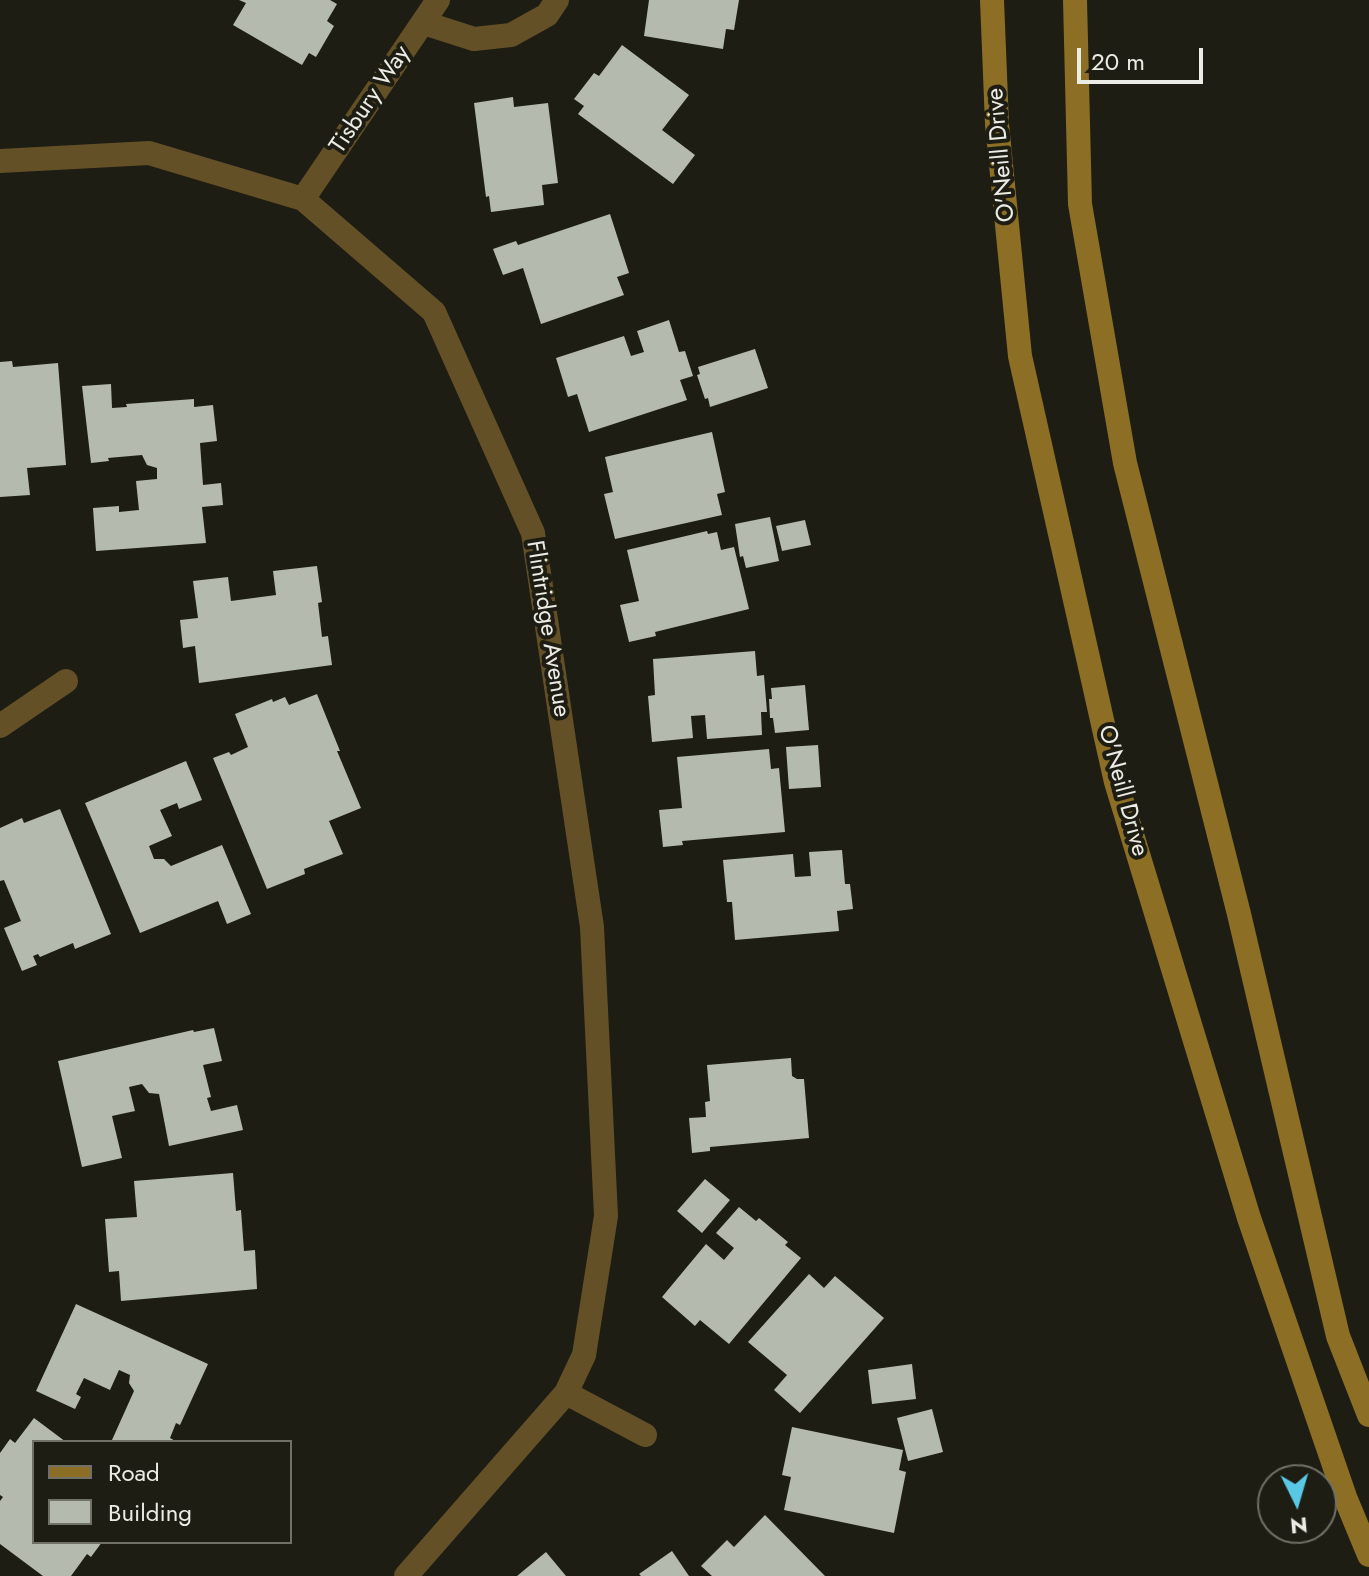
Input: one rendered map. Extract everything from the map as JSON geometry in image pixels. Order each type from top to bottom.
[{"type":"main road","name":"O'Neill Drive","points":[[992,0],[997,124],[1020,356],[1116,782],[1249,1218],[1345,1497],[1369,1555]]},
{"type":"main road","points":[[1075,0],[1080,204],[1125,463],[1239,914],[1338,1336],[1369,1415]]},
{"type":"street","name":"Tisbury Way","points":[[303,199],[438,0]]},
{"type":"street","points":[[424,23],[474,39],[511,35],[547,15],[557,0]]},
{"type":"street","name":"Flintridge Avenue","points":[[0,161],[149,153],[303,199],[434,312],[533,533],[592,927],[606,1216],[584,1355],[566,1393],[406,1576]]},
{"type":"street","points":[[0,726],[66,681]]},
{"type":"street","points":[[566,1393],[645,1435]]},
{"type":"building","points":[[239,0],[330,0],[337,4],[327,21],[334,26],[316,57],[309,53],[302,65],[233,25],[246,3]]},
{"type":"building","points":[[649,0],[739,0],[734,30],[726,29],[723,49],[644,36]]},
{"type":"building","points":[[622,45],[689,95],[662,130],[695,155],[673,184],[578,114],[584,106],[574,99],[594,73],[599,76]]},
{"type":"building","points":[[513,97],[514,107],[548,103],[558,183],[542,185],[544,205],[491,212],[489,196],[486,197],[474,103]]},
{"type":"building","points":[[610,214],[629,273],[617,277],[624,295],[541,324],[523,268],[503,275],[493,249],[516,241],[518,245]]},
{"type":"building","points":[[669,320],[679,352],[685,351],[693,376],[680,380],[687,400],[589,432],[577,394],[568,397],[556,358],[624,336],[631,356],[644,352],[637,331]]},
{"type":"building","points":[[755,349],[768,388],[710,407],[697,375],[700,374],[698,367]]},
{"type":"building","points":[[12,361],[13,367],[58,363],[66,465],[27,468],[30,495],[0,497],[0,362]]},
{"type":"building","points":[[111,384],[112,408],[127,407],[126,404],[194,399],[194,407],[213,405],[217,441],[200,443],[203,485],[221,483],[223,505],[202,507],[206,543],[96,551],[93,508],[119,506],[119,512],[139,510],[136,481],[157,479],[157,468],[147,465],[142,455],[91,463],[82,386]]},
{"type":"building","points":[[712,432],[725,492],[717,494],[722,515],[615,539],[604,494],[613,492],[605,457]]},
{"type":"building","points":[[770,517],[779,561],[746,568],[743,556],[740,557],[735,524]]},
{"type":"building","points":[[805,520],[811,545],[782,551],[776,526]]},
{"type":"building","points":[[707,531],[708,534],[717,532],[721,550],[734,547],[749,609],[655,632],[656,636],[629,642],[620,605],[639,601],[627,550]]},
{"type":"building","points":[[317,566],[322,602],[318,603],[322,637],[328,636],[332,665],[199,683],[195,646],[183,648],[180,620],[198,618],[193,581],[228,577],[231,601],[276,595],[273,571]]},
{"type":"building","points":[[755,651],[757,676],[764,675],[767,712],[761,712],[762,735],[707,739],[705,715],[691,716],[693,738],[652,742],[648,696],[655,695],[653,659]]},
{"type":"building","points":[[805,685],[809,730],[775,733],[773,718],[770,718],[771,688]]},
{"type":"building","points":[[317,694],[361,808],[329,821],[343,854],[304,869],[305,874],[267,889],[213,758],[229,752],[231,755],[248,747],[235,714],[272,699],[273,702],[285,697],[289,705]]},
{"type":"building","points":[[818,745],[821,787],[789,789],[786,747]]},
{"type":"building","points":[[769,749],[771,769],[779,768],[785,832],[682,841],[683,845],[663,847],[659,810],[682,808],[677,757]]},
{"type":"building","points":[[186,761],[202,800],[179,809],[177,803],[160,810],[172,836],[149,846],[154,859],[164,859],[171,866],[222,845],[251,914],[227,924],[218,901],[140,933],[85,803]]},
{"type":"building","points":[[60,809],[111,934],[75,949],[73,943],[40,957],[38,954],[33,956],[37,965],[22,971],[4,928],[21,921],[4,880],[0,881],[0,828],[22,818],[24,823]]},
{"type":"building","points":[[842,850],[845,884],[850,884],[853,909],[837,911],[839,931],[735,940],[732,902],[727,902],[723,860],[793,854],[795,877],[811,876],[809,852]]},
{"type":"building","points":[[214,1028],[222,1061],[203,1065],[211,1097],[207,1098],[211,1111],[237,1105],[243,1130],[169,1146],[159,1094],[149,1093],[142,1084],[129,1087],[135,1111],[112,1116],[122,1158],[82,1167],[58,1061]]},
{"type":"building","points":[[791,1058],[792,1076],[804,1079],[809,1138],[710,1147],[710,1151],[692,1153],[689,1118],[706,1117],[705,1102],[710,1101],[707,1065]]},
{"type":"building","points":[[233,1173],[236,1211],[241,1210],[244,1251],[255,1250],[257,1289],[121,1301],[119,1271],[109,1272],[105,1219],[137,1217],[134,1181]]},
{"type":"building","points":[[705,1179],[730,1200],[702,1233],[677,1211]]},
{"type":"building","points":[[739,1207],[756,1221],[759,1218],[788,1242],[785,1245],[801,1258],[729,1344],[700,1320],[695,1326],[662,1297],[706,1244],[724,1260],[734,1248],[716,1233]]},
{"type":"building","points":[[809,1274],[824,1288],[835,1276],[884,1318],[800,1413],[774,1390],[787,1375],[748,1342]]},
{"type":"building","points":[[76,1304],[208,1364],[180,1425],[176,1423],[170,1438],[174,1440],[112,1440],[134,1391],[129,1383],[130,1375],[119,1370],[110,1390],[84,1378],[76,1394],[81,1397],[75,1409],[36,1391]]},
{"type":"building","points":[[912,1364],[916,1399],[872,1404],[868,1370]]},
{"type":"building","points":[[932,1409],[943,1452],[908,1461],[897,1418]]},
{"type":"building","points":[[34,1418],[63,1440],[32,1440],[32,1544],[101,1544],[91,1557],[87,1554],[71,1576],[43,1576],[0,1544],[0,1501],[3,1497],[0,1495],[0,1453],[10,1439],[15,1443]]},
{"type":"building","points":[[792,1427],[903,1450],[899,1470],[906,1472],[894,1533],[784,1510],[791,1477],[782,1475]]},
{"type":"building","points":[[765,1515],[825,1576],[712,1576],[701,1566],[727,1540],[734,1547]]},
{"type":"building","points":[[672,1551],[689,1576],[639,1574]]},
{"type":"building","points":[[546,1552],[566,1576],[517,1576]]}]
